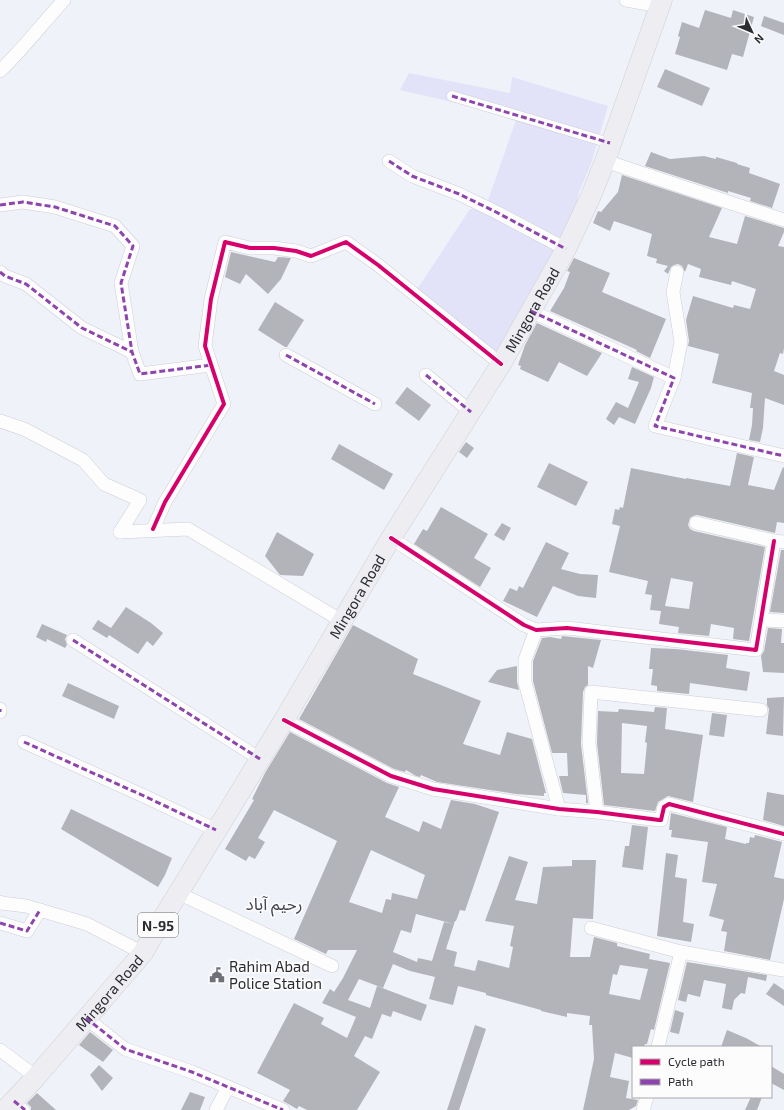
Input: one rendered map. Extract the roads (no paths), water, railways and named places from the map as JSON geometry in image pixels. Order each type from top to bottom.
[{"type":"main road","name":"Mingora Road","points":[[9,1108],[143,953],[216,830],[284,720],[391,538],[500,364],[566,249],[590,198],[661,3]]},
{"type":"street","points":[[0,71],[18,54],[64,0]]},
{"type":"street","points":[[626,0],[661,3]]},
{"type":"street","points":[[452,96],[608,152],[730,203],[784,220]]},
{"type":"street","points":[[389,161],[412,176],[459,194],[566,249]]},
{"type":"street","points":[[0,205],[23,202],[55,207],[115,226],[134,246],[121,283],[132,352],[140,374],[211,365]]},
{"type":"street","points":[[153,529],[165,502],[224,404],[205,346],[211,299],[225,242],[250,248],[274,248],[296,251],[311,256],[346,242],[378,265],[500,364]]},
{"type":"street","points":[[0,272],[5,276],[26,284],[82,328],[132,352]]},
{"type":"street","points":[[677,272],[673,292],[681,342],[674,378],[655,426],[784,456]]},
{"type":"street","points":[[531,311],[674,378]]},
{"type":"street","points":[[286,355],[375,404]]},
{"type":"street","points":[[426,375],[470,412]]},
{"type":"street","points":[[0,420],[24,429],[83,460],[104,484],[140,500],[120,532],[153,529],[188,529],[342,621]]},
{"type":"street","points":[[391,538],[524,625],[536,630],[567,628],[756,650],[761,620],[779,542],[696,524]]},
{"type":"street","points":[[761,620],[784,622]]},
{"type":"street","points":[[536,630],[525,660],[525,682],[559,809]]},
{"type":"street","points":[[73,640],[260,759]]},
{"type":"street","points":[[597,812],[589,743],[591,692],[761,710]]},
{"type":"street","points":[[284,720],[392,776],[433,789],[559,809],[659,820],[662,818],[664,807],[669,804],[784,834]]},
{"type":"street","points":[[24,742],[216,830]]},
{"type":"street","points":[[178,893],[332,966]]},
{"type":"street","points":[[0,902],[26,906],[86,924],[143,953]]},
{"type":"street","points":[[0,923],[27,931],[40,910]]},
{"type":"street","points":[[591,928],[681,952],[783,970]]},
{"type":"street","points":[[658,1046],[681,952]]},
{"type":"street","points":[[86,1018],[125,1050],[192,1072],[283,1110]]},
{"type":"street","points":[[0,1050],[36,1077]]},
{"type":"street","points":[[216,1110],[228,1087]]},
{"type":"street","points":[[644,1110],[647,1098]]},
{"type":"place","name":"Rahim Abad Police Station","points":[[217,975]]},
{"type":"district","name":"رحیم آباد","points":[[274,903]]}]
